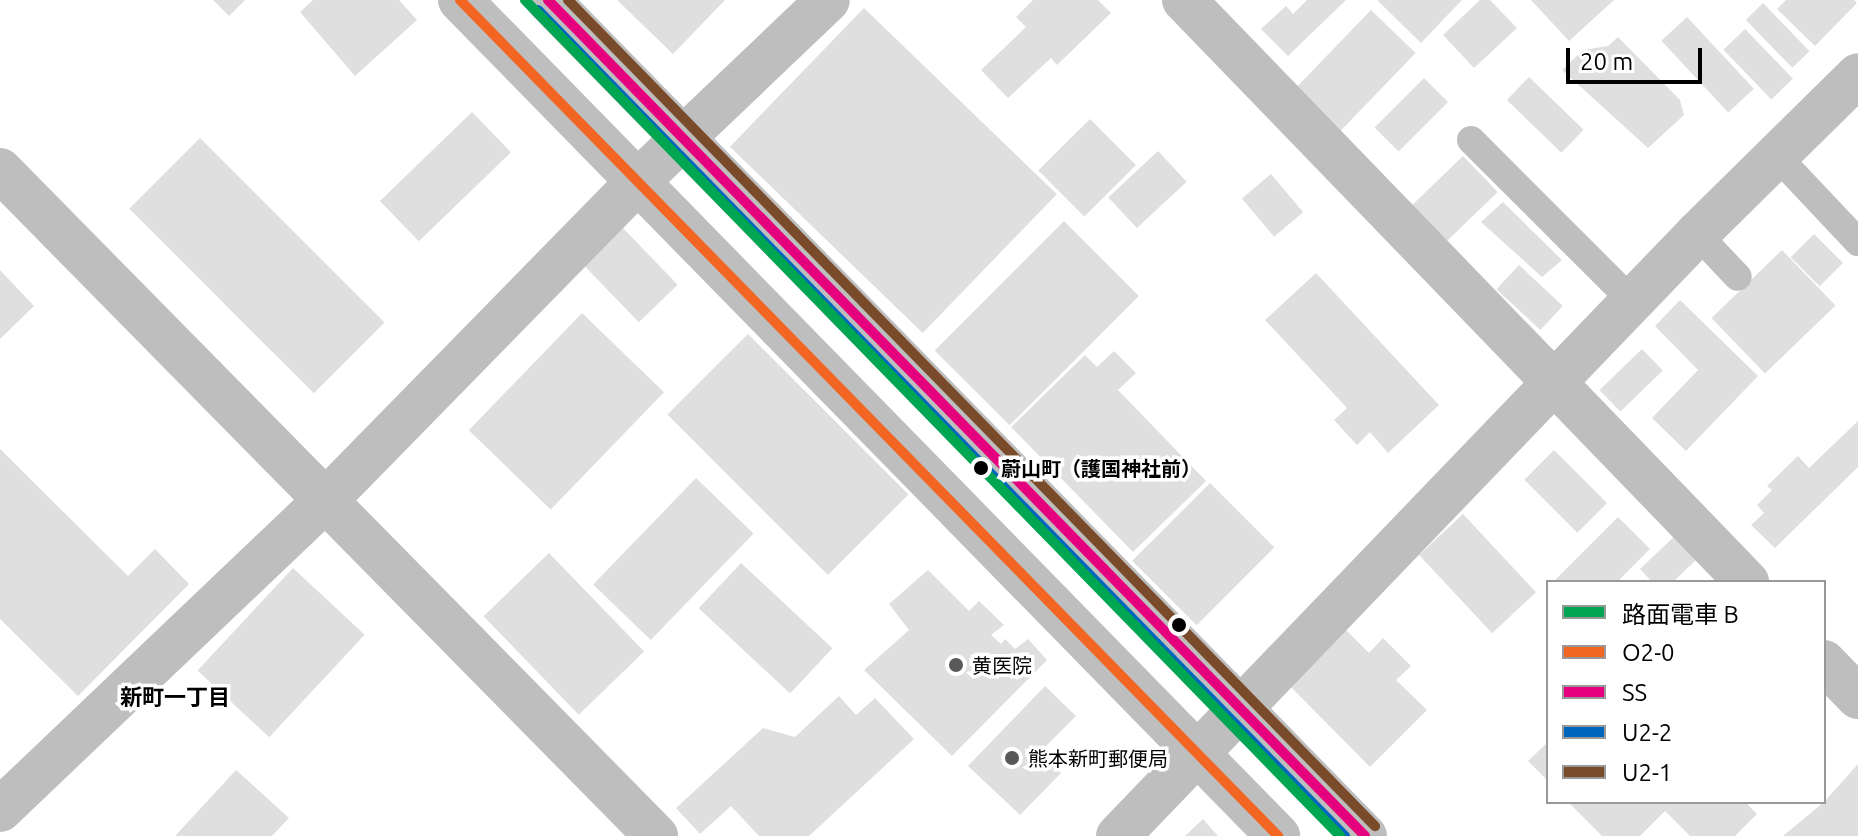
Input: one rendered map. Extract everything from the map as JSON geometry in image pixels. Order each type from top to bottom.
[{"type":"street","points":[[460,0],[1278,836]]},
{"type":"street","points":[[548,0],[1365,836]]},
{"type":"street","points":[[0,810],[327,499],[638,181],[828,0]]},
{"type":"street","points":[[1184,0],[1745,580]]},
{"type":"street","points":[[1118,836],[1244,711],[1697,234],[1858,75]]},
{"type":"street","points":[[0,170],[656,836]]},
{"type":"street","points":[[1826,664],[1858,697]]},
{"type":"lane","points":[[1471,140],[1632,301]]},
{"type":"lane","points":[[1776,155],[1858,242]]},
{"type":"lane","points":[[1697,234],[1738,277]]},
{"type":"building","points":[[213,0],[245,0],[229,16]]},
{"type":"building","points":[[313,0],[399,0],[417,20],[355,76],[300,12]]},
{"type":"building","points":[[617,0],[725,0],[673,54]]},
{"type":"building","points":[[1033,0],[1098,0],[1111,13],[1057,65],[1051,58],[1008,98],[981,70],[1026,27],[1016,17]]},
{"type":"building","points":[[1307,0],[1346,0],[1288,56],[1261,29],[1286,6],[1293,14]]},
{"type":"building","points":[[1377,0],[1462,0],[1421,43]]},
{"type":"building","points":[[1480,0],[1490,0],[1517,28],[1474,68],[1443,35]]},
{"type":"building","points":[[1531,0],[1614,0],[1569,41]]},
{"type":"building","points":[[1786,0],[1854,0],[1857,3],[1815,46],[1777,9]]},
{"type":"building","points":[[1763,3],[1810,51],[1792,68],[1746,20]]},
{"type":"building","points":[[864,8],[1057,194],[923,333],[730,147]]},
{"type":"building","points":[[1371,10],[1416,53],[1340,131],[1295,88]]},
{"type":"building","points":[[1687,17],[1754,89],[1728,113],[1661,41]]},
{"type":"building","points":[[1745,29],[1793,79],[1771,99],[1723,50]]},
{"type":"building","points":[[1618,37],[1680,100],[1684,115],[1648,148],[1562,70],[1583,50],[1608,46]]},
{"type":"building","points":[[1529,77],[1584,130],[1561,153],[1507,100]]},
{"type":"building","points":[[1424,78],[1448,102],[1399,152],[1375,127]]},
{"type":"building","points":[[472,112],[511,152],[419,241],[380,201]]},
{"type":"building","points":[[1090,119],[1136,165],[1084,217],[1038,171]]},
{"type":"building","points":[[200,138],[385,323],[314,393],[129,209]]},
{"type":"building","points":[[1158,151],[1187,182],[1137,228],[1108,197]]},
{"type":"building","points":[[1463,156],[1498,192],[1439,248],[1405,212]]},
{"type":"building","points":[[1271,174],[1303,212],[1274,237],[1242,198]]},
{"type":"building","points":[[1503,202],[1562,260],[1542,277],[1481,222]]},
{"type":"building","points":[[1064,221],[1139,296],[1010,425],[935,350]]},
{"type":"building","points":[[620,225],[678,285],[639,322],[581,263]]},
{"type":"building","points":[[1814,234],[1843,263],[1820,286],[1791,257]]},
{"type":"building","points":[[1782,250],[1835,305],[1765,373],[1712,318]]},
{"type":"building","points":[[1519,265],[1563,306],[1540,330],[1496,289]]},
{"type":"building","points":[[0,270],[34,306],[0,339]]},
{"type":"building","points":[[1316,273],[1439,405],[1388,453],[1370,432],[1357,445],[1334,420],[1347,408],[1265,320]]},
{"type":"building","points":[[1680,300],[1758,376],[1686,451],[1652,418],[1698,370],[1655,326]]},
{"type":"building","points":[[582,313],[664,392],[551,509],[469,430]]},
{"type":"building","points":[[748,334],[909,495],[828,575],[667,415]]},
{"type":"building","points":[[1642,349],[1663,371],[1620,412],[1600,390]]},
{"type":"building","points":[[1114,351],[1136,373],[1118,390],[1206,481],[1133,552],[1011,427],[1085,355],[1097,367]]},
{"type":"building","points":[[1858,421],[1858,467],[1775,548],[1751,525],[1764,513],[1757,505],[1772,490],[1767,486],[1798,456],[1809,468]]},
{"type":"building","points":[[0,449],[128,576],[155,549],[189,584],[78,696],[0,619]]},
{"type":"building","points":[[1554,450],[1607,503],[1577,533],[1524,480]]},
{"type":"building","points":[[696,478],[754,534],[651,640],[593,584]]},
{"type":"building","points":[[1210,483],[1274,547],[1197,625],[1132,561]]},
{"type":"building","points":[[1463,514],[1536,592],[1492,633],[1419,555]]},
{"type":"building","points":[[1618,517],[1650,549],[1619,580],[1555,580]]},
{"type":"building","points":[[1679,532],[1701,555],[1675,580],[1650,580],[1640,569]]},
{"type":"building","points":[[549,553],[644,652],[579,715],[484,616]]},
{"type":"building","points":[[741,563],[832,648],[790,694],[699,608]]},
{"type":"building","points":[[293,568],[365,635],[269,737],[198,670]]},
{"type":"building","name":"黄医院","points":[[928,570],[969,611],[979,601],[1004,625],[991,635],[1001,644],[1005,639],[1015,649],[1028,639],[1047,660],[952,756],[864,670],[909,630],[889,604]]},
{"type":"building","points":[[1339,623],[1369,653],[1383,638],[1411,666],[1396,680],[1427,710],[1370,767],[1283,679]]},
{"type":"building","name":"熊本新町郵便局","points":[[1045,686],[1076,716],[1042,750],[1061,773],[1020,815],[968,766]]},
{"type":"building","points":[[839,696],[856,715],[875,698],[914,739],[809,836],[759,836],[731,806],[700,834],[676,808],[763,728],[795,737]]},
{"type":"building","points":[[1546,744],[1546,779],[1528,761]]},
{"type":"building","points":[[1858,764],[1858,836],[1783,836],[1822,804],[1826,804],[1826,800]]},
{"type":"building","points":[[236,770],[289,818],[272,836],[175,836]]},
{"type":"building","points":[[1570,804],[1747,804],[1757,814],[1735,836],[1690,836],[1665,811],[1640,836],[1602,836]]},
{"type":"building","points":[[1203,819],[1218,836],[1185,836]]},
{"type":"tram line","name":"B","points":[[525,0],[1340,836]]},
{"type":"transit line","name":"O2-0","points":[[460,0],[1278,836]]},
{"type":"transit line","name":"SS","points":[[548,0],[1365,836]]},
{"type":"transit line","name":"U2-1","points":[[568,0],[1375,826]]},
{"type":"transit line","name":"U2-2","points":[[538,10],[1345,836]]},
{"type":"place","name":"蔚山町（護国神社前）","points":[[981,468]]},
{"type":"place","name":"黄医院","points":[[956,665]]},
{"type":"place","name":"熊本新町郵便局","points":[[1012,758]]},
{"type":"district","name":"新町一丁目","points":[[175,697]]}]
